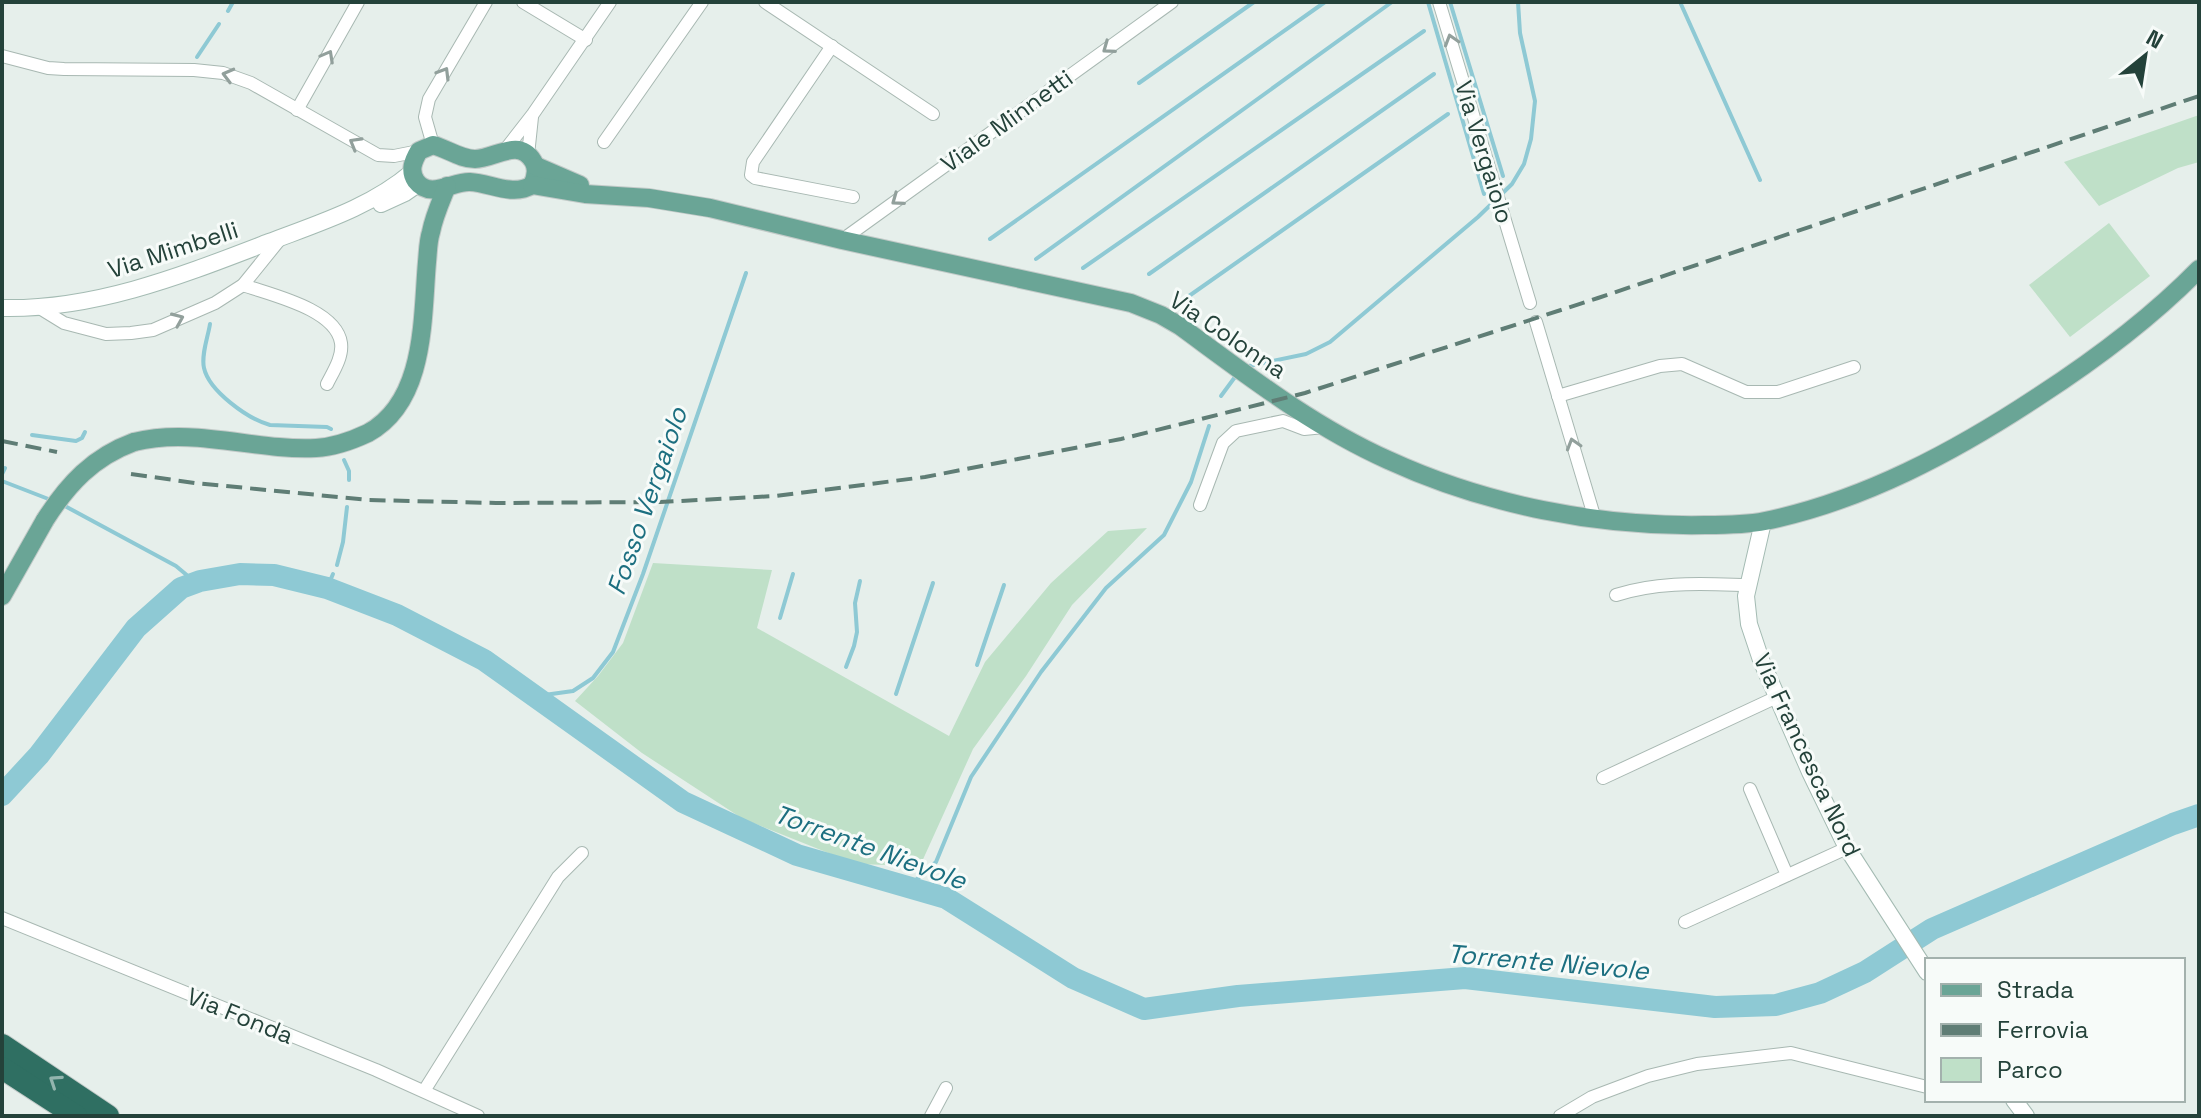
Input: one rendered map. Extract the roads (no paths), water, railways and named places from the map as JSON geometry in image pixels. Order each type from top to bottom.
[{"type":"highway","points":[[2,1045],[108,1116]]},
{"type":"highway","points":[[2,1068],[76,1116]]},
{"type":"main road","points":[[418,181],[437,190],[469,182],[514,190],[526,189],[532,169],[518,150],[505,150],[487,158],[473,159],[426,148],[414,160],[418,181],[430,234]]},
{"type":"main road","name":"Via Colonna","points":[[532,169],[605,196],[649,198],[710,208],[1131,303],[1180,326],[1288,415],[1324,427],[1428,477],[1486,496],[1558,513],[1595,519],[1682,525],[1763,522],[1863,490],[1925,463],[1982,432],[2093,359],[2134,328],[2199,269]]},
{"type":"main road","name":"Via Mimbelli","points":[[2,308],[38,307],[114,296],[169,281],[352,210],[388,202],[418,181]]},
{"type":"main road","points":[[2,596],[67,488],[93,463],[134,442],[173,436],[316,448],[343,444],[382,423],[398,404],[413,373],[420,342],[430,234],[447,186]]},
{"type":"main road","name":"Via Francesca Nord","points":[[1763,522],[1746,596],[1749,624],[1761,660],[1847,848],[1925,969]]},
{"type":"street","points":[[297,110],[358,2]]},
{"type":"street","points":[[2,56],[48,68],[223,73],[251,83],[378,155],[394,156],[426,148],[425,117],[429,99],[486,2]]},
{"type":"street","points":[[523,2],[586,40]]},
{"type":"street","points":[[505,150],[586,40],[610,2]]},
{"type":"street","points":[[604,142],[702,2]]},
{"type":"street","points":[[765,2],[933,114]]},
{"type":"street","name":"Viale Minnetti","points":[[842,240],[1172,2]]},
{"type":"street","name":"Via Vergaiolo","points":[[1439,2],[1530,303]]},
{"type":"street","points":[[832,46],[753,162],[750,171],[755,178],[853,197]]},
{"type":"street","points":[[532,169],[528,140],[533,114]]},
{"type":"street","points":[[38,307],[64,323],[106,334],[153,330],[215,303],[243,285],[281,238]]},
{"type":"street","points":[[243,285],[316,312],[335,329],[341,343],[340,356],[327,384]]},
{"type":"street","points":[[1536,322],[1595,519]]},
{"type":"street","points":[[1558,396],[1660,366],[1682,364],[1746,392],[1778,392],[1854,367]]},
{"type":"street","points":[[1200,505],[1226,439],[1241,429],[1288,415]]},
{"type":"street","points":[[1616,595],[1639,587],[1669,584],[1748,585]]},
{"type":"street","points":[[1603,778],[1777,697]]},
{"type":"street","points":[[1750,789],[1787,875]]},
{"type":"street","points":[[1685,922],[1847,848]]},
{"type":"street","points":[[424,1091],[558,877],[582,853]]},
{"type":"street","name":"Via Fonda","points":[[2,918],[478,1116]]},
{"type":"street","points":[[1560,1116],[1592,1097],[1648,1076],[1697,1064],[1791,1053],[1925,1086]]},
{"type":"street","points":[[931,1116],[946,1088]]},
{"type":"waterway","points":[[228,11],[233,2]]},
{"type":"waterway","points":[[1139,83],[1254,2]]},
{"type":"waterway","points":[[990,239],[1325,2]]},
{"type":"waterway","points":[[1036,259],[1392,2]]},
{"type":"waterway","points":[[1428,2],[1484,194]]},
{"type":"waterway","points":[[1450,2],[1503,176]]},
{"type":"waterway","points":[[1249,366],[1306,354],[1330,342],[1478,217],[1512,184],[1524,164],[1531,139],[1535,101],[1520,33],[1518,2]]},
{"type":"waterway","points":[[1680,2],[1760,180]]},
{"type":"waterway","points":[[197,57],[219,24]]},
{"type":"waterway","points":[[1083,268],[1424,31]]},
{"type":"waterway","points":[[1149,274],[1434,74]]},
{"type":"waterway","points":[[1179,303],[1448,114]]},
{"type":"waterway","name":"Fosso Vergaiolo","points":[[537,696],[573,691],[593,678],[613,652],[643,574],[746,273]]},
{"type":"waterway","points":[[210,324],[203,363],[207,377],[221,395],[251,417],[270,425],[331,429]]},
{"type":"waterway","points":[[1221,396],[1235,377]]},
{"type":"waterway","points":[[908,887],[936,862],[971,777],[1041,672],[1106,588],[1164,535],[1191,482],[1209,426]]},
{"type":"waterway","points":[[32,435],[76,441],[85,432]]},
{"type":"waterway","points":[[344,460],[349,480]]},
{"type":"waterway","points":[[2,474],[5,468]]},
{"type":"waterway","points":[[2,481],[51,500]]},
{"type":"waterway","points":[[63,505],[176,566],[195,582]]},
{"type":"waterway","points":[[337,565],[347,507]]},
{"type":"waterway","name":"Torrente Nievole","points":[[2,795],[39,755],[136,628],[181,588],[200,581],[240,574],[274,575],[327,588],[397,615],[484,660],[683,802],[797,855],[946,898],[1073,978],[1144,1009],[1238,996],[1465,978],[1715,1007],[1776,1005],[1820,993],[1865,972],[1932,929],[2199,815]]},
{"type":"waterway","points":[[327,588],[333,574]]},
{"type":"waterway","points":[[780,618],[793,574]]},
{"type":"waterway","points":[[846,667],[857,632],[855,603],[860,581]]},
{"type":"waterway","points":[[896,694],[933,583]]},
{"type":"waterway","points":[[977,665],[1004,585]]},
{"type":"railway","points":[[131,474],[369,500],[496,503],[660,502],[775,496],[925,477],[1121,439],[1305,393],[2199,96]]},
{"type":"railway","points":[[2,441],[57,452]]}]
